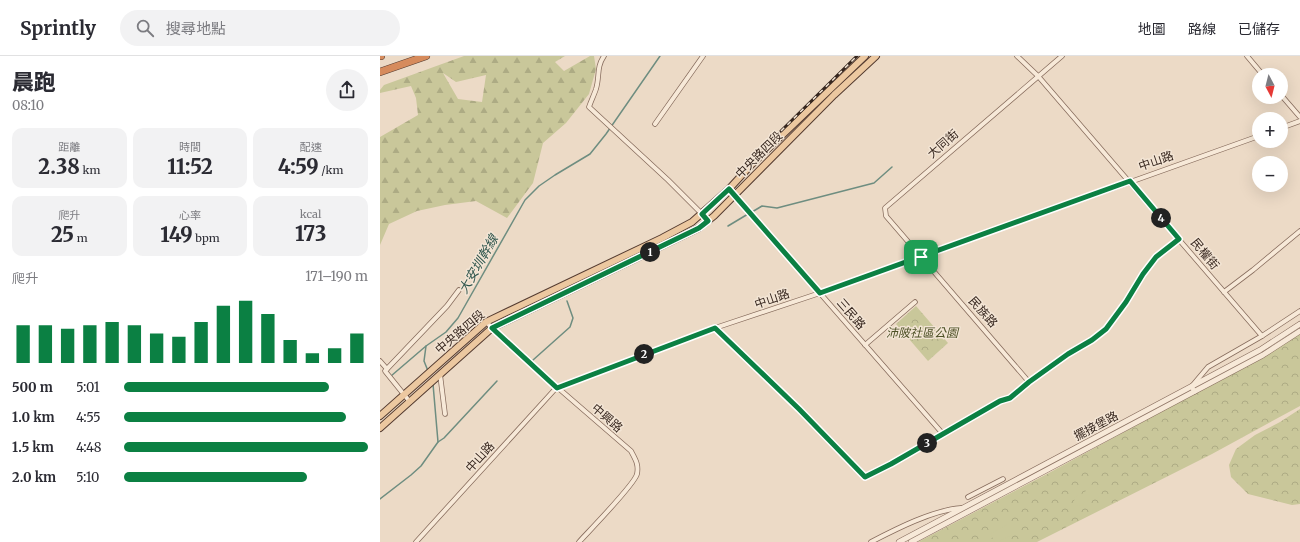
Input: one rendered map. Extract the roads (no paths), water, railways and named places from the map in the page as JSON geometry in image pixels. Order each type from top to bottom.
[{"type":"highway","points":[[380,72],[426,56]]},
{"type":"main road","name":"中央路四段","points":[[380,416],[486,322],[662,238],[692,222],[729,189],[752,164],[865,56]]},
{"type":"main road","name":"中央路四段","points":[[380,428],[492,328],[688,234],[708,221],[834,95],[876,56]]},
{"type":"street","points":[[604,56],[598,69],[596,89],[589,107],[616,131],[708,221]]},
{"type":"street","points":[[655,124],[703,56]]},
{"type":"street","name":"民權街","points":[[1017,56],[1038,76],[1130,181],[1262,336]]},
{"type":"street","name":"大同街","points":[[921,257],[886,216],[885,208],[1062,56]]},
{"type":"street","points":[[1247,56],[1257,68]]},
{"type":"street","points":[[1288,103],[1300,117]]},
{"type":"street","points":[[1288,125],[1300,121]]},
{"type":"street","name":"中山路","points":[[416,542],[557,388],[715,328],[820,293],[1252,138]]},
{"type":"street","name":"三民路","points":[[729,189],[943,434]]},
{"type":"street","points":[[1224,292],[1248,275],[1300,231]]},
{"type":"street","points":[[715,328],[799,409],[865,477],[891,464],[1000,401],[1010,398],[1029,382],[1068,354],[1092,340],[1106,329],[1156,257],[1179,239]]},
{"type":"street","name":"民族路","points":[[921,257],[1029,382]]},
{"type":"street","points":[[410,402],[385,371],[447,306],[459,290]]},
{"type":"street","points":[[865,345],[916,302]]},
{"type":"street","points":[[1193,389],[1208,367],[1262,336],[1300,311]]},
{"type":"street","name":"中興路","points":[[486,322],[557,388],[631,451],[638,463],[637,476],[579,542]]},
{"type":"street","name":"擺接堡路","points":[[911,542],[1193,389],[1260,350],[1300,324]]},
{"type":"street","name":"擺接堡路","points":[[899,542],[1193,389],[1263,355],[1300,331]]},
{"type":"street","points":[[380,361],[387,369]]},
{"type":"street","points":[[440,373],[445,414]]},
{"type":"street","points":[[968,497],[1003,478]]},
{"type":"street","points":[[871,542],[905,525],[951,509],[964,508]]},
{"type":"waterway","name":"大安圳幹線","points":[[428,371],[424,361],[426,346],[446,332],[458,318],[525,200],[539,186],[590,154],[606,134],[660,56]]},
{"type":"waterway","points":[[752,212],[762,206],[777,208],[874,183],[892,167]]},
{"type":"waterway","points":[[728,226],[748,214]]},
{"type":"waterway","points":[[533,360],[570,327],[573,318],[567,301]]},
{"type":"waterway","points":[[391,376],[426,346]]},
{"type":"waterway","points":[[438,442],[444,438],[497,381]]},
{"type":"waterway","name":"大安圳幹線","points":[[380,499],[421,466],[438,442],[433,384]]},
{"type":"railway","points":[[781,131],[857,56]]},
{"type":"park label","name":"沛陂社區公園","points":[[922,333]]}]
